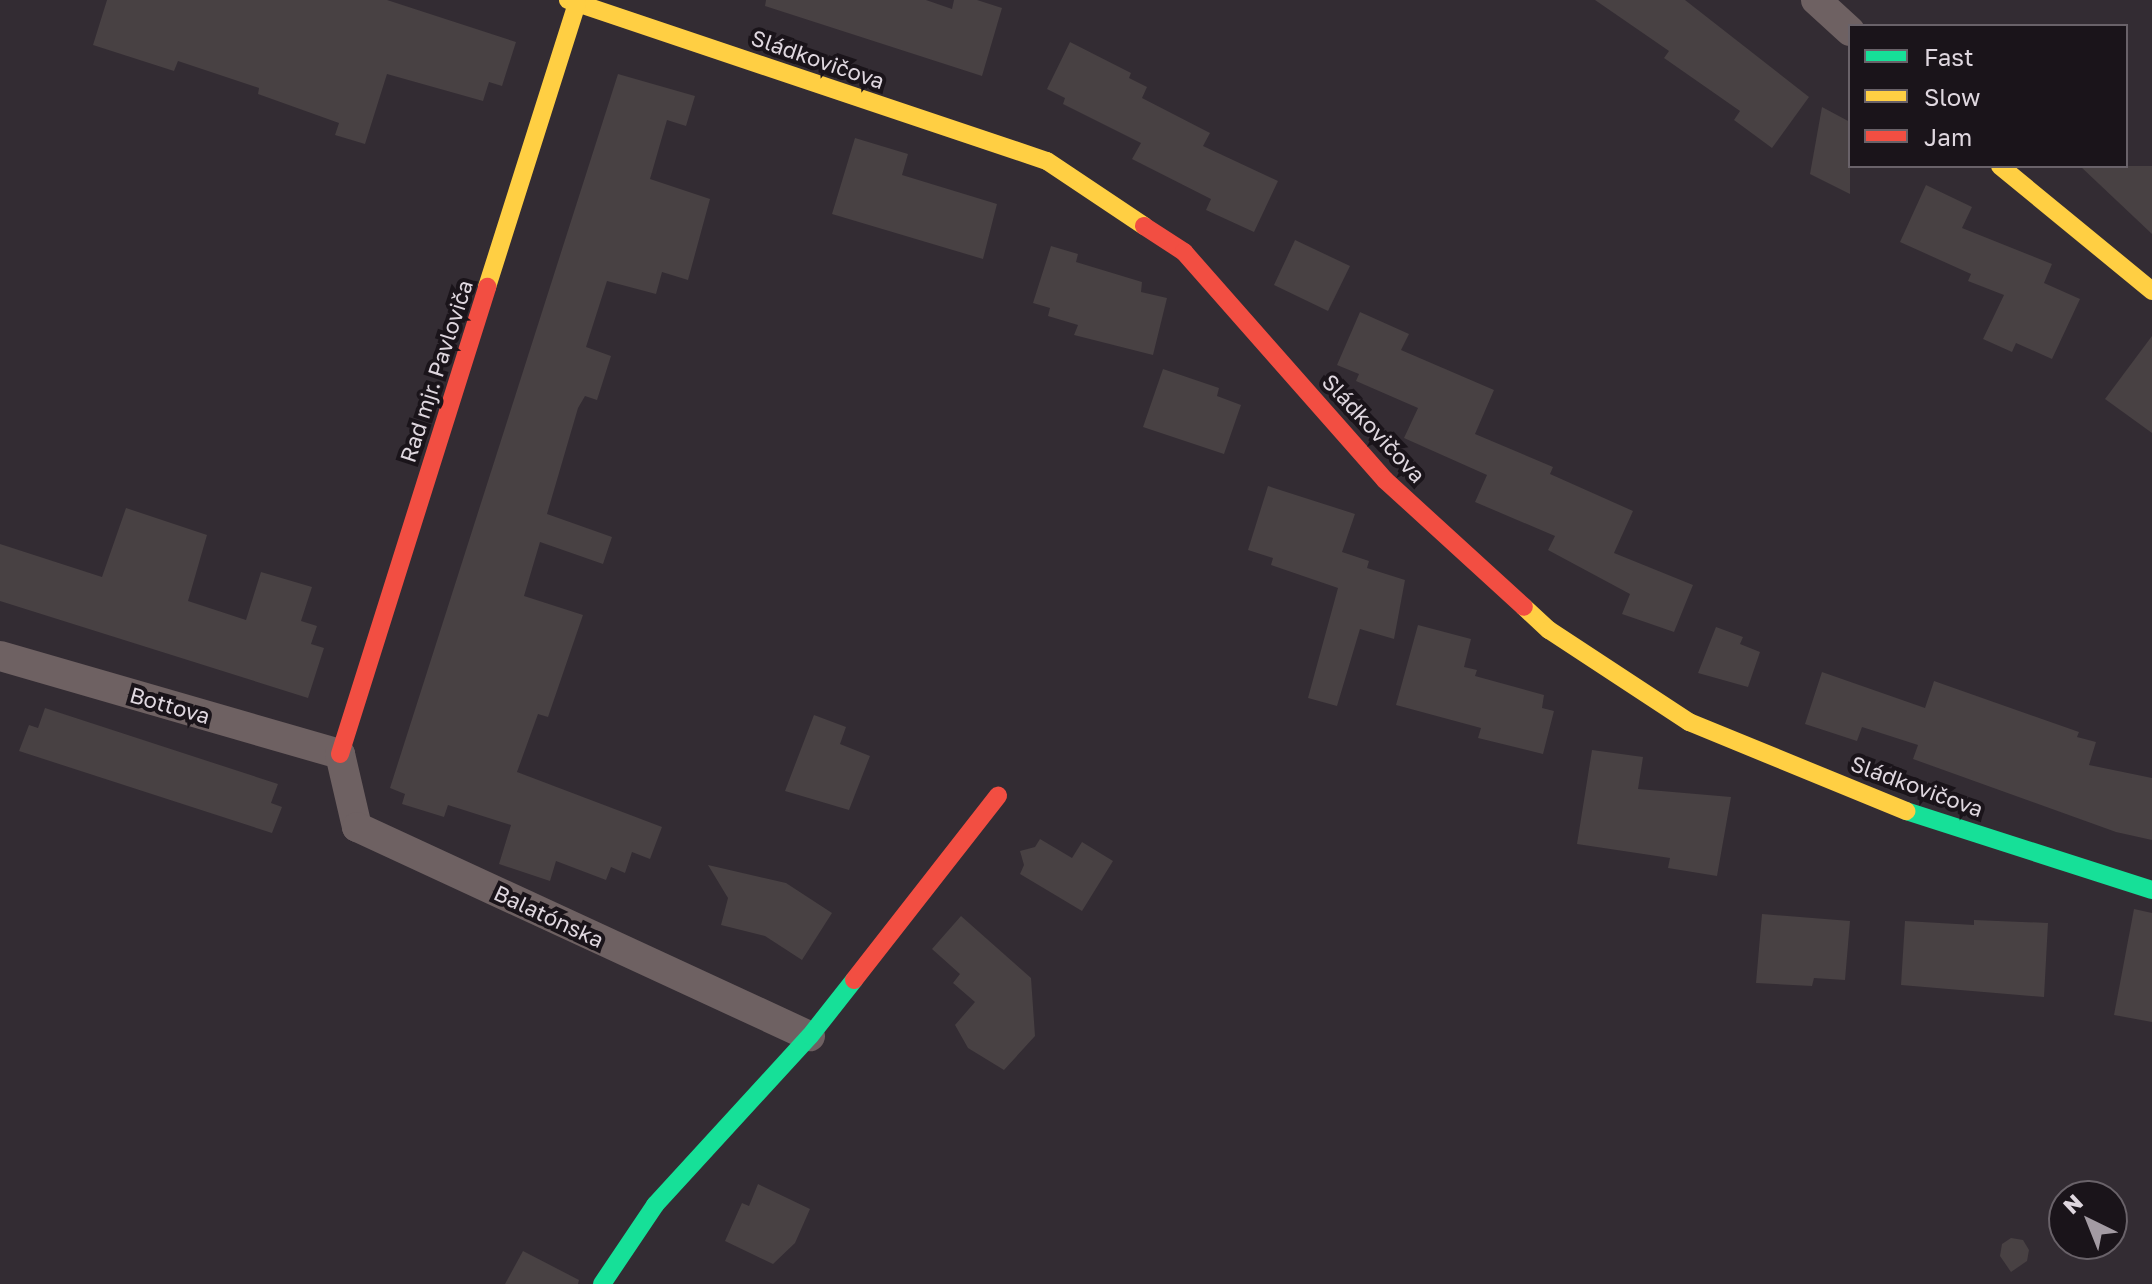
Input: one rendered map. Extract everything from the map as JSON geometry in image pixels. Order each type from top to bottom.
[{"type":"street","points":[[1816,0],[1848,29]]},
{"type":"street","name":"Rad mjr. Pavloviča","points":[[340,754],[573,2]]},
{"type":"street","name":"Sládkovičova","points":[[573,2],[1047,161],[1184,252],[1385,480],[1549,630],[1689,722],[1885,804],[2152,890]]},
{"type":"street","points":[[2002,168],[2152,291]]},
{"type":"street","name":"Bottova","points":[[0,656],[340,754]]},
{"type":"street","name":"Balatónska","points":[[340,754],[357,827],[810,1036]]},
{"type":"street","points":[[602,1284],[655,1205],[810,1036],[998,796]]},
{"type":"building","points":[[107,0],[387,0],[516,42],[502,86],[489,82],[483,101],[387,74],[365,144],[335,135],[339,123],[258,94],[259,88],[178,61],[174,71],[93,45]]},
{"type":"building","points":[[766,0],[926,0],[952,9],[954,0],[977,0],[1002,8],[982,76],[765,6]]},
{"type":"building","points":[[1595,0],[1685,0],[1809,97],[1772,148],[1734,120],[1740,111],[1664,58],[1669,51]]},
{"type":"building","points":[[1070,42],[1131,73],[1129,78],[1147,87],[1142,98],[1210,133],[1203,146],[1278,181],[1254,232],[1206,210],[1211,199],[1132,159],[1141,143],[1063,104],[1065,98],[1047,89]]},
{"type":"building","points":[[618,74],[695,96],[686,126],[667,120],[650,179],[710,199],[688,280],[662,272],[656,294],[607,281],[586,347],[611,356],[597,400],[585,396],[578,408],[547,514],[612,537],[603,564],[540,542],[524,596],[583,615],[548,717],[538,714],[517,772],[662,827],[650,859],[632,852],[625,873],[611,867],[606,880],[556,861],[550,881],[499,864],[511,825],[448,805],[444,817],[402,804],[405,794],[390,788]]},
{"type":"building","points":[[1822,107],[1848,121],[1850,194],[1810,174]]},
{"type":"building","points":[[855,138],[908,154],[902,175],[997,204],[983,259],[832,214]]},
{"type":"building","points":[[2152,166],[2152,234],[2082,168]]},
{"type":"building","points":[[1926,185],[1972,207],[1962,228],[2052,264],[2044,283],[2080,299],[2052,359],[2016,343],[2012,352],[1983,339],[2004,295],[1968,281],[1971,274],[1900,242]]},
{"type":"building","points":[[1295,240],[1350,266],[1328,311],[1274,285]]},
{"type":"building","points":[[1051,246],[1078,254],[1076,262],[1142,282],[1141,292],[1167,298],[1153,355],[1074,335],[1078,325],[1048,316],[1050,308],[1033,303]]},
{"type":"building","points":[[1360,312],[1409,334],[1401,350],[1494,390],[1475,434],[1553,467],[1550,474],[1633,511],[1614,553],[1693,585],[1674,632],[1622,614],[1630,594],[1548,550],[1555,536],[1475,502],[1487,475],[1404,438],[1418,408],[1356,381],[1359,374],[1337,365]]},
{"type":"building","points":[[2152,336],[2152,433],[2105,399]]},
{"type":"building","points":[[1163,369],[1219,388],[1217,396],[1241,405],[1224,454],[1143,427]]},
{"type":"building","points":[[1268,486],[1355,514],[1342,552],[1369,561],[1367,568],[1405,580],[1394,639],[1360,629],[1337,706],[1308,698],[1338,588],[1271,565],[1273,558],[1248,550]]},
{"type":"building","points":[[126,508],[207,535],[188,601],[246,620],[261,572],[312,587],[301,621],[317,626],[311,644],[324,648],[308,698],[0,601],[0,544],[102,577]]},
{"type":"building","points":[[1418,625],[1471,639],[1464,667],[1477,670],[1475,676],[1544,695],[1542,708],[1554,711],[1543,754],[1478,738],[1481,728],[1396,705]]},
{"type":"building","points":[[1716,627],[1743,637],[1740,644],[1760,652],[1748,687],[1698,673]]},
{"type":"building","points":[[1822,672],[1925,708],[1934,681],[2079,732],[2077,737],[2096,742],[2089,765],[2152,778],[2152,840],[2116,832],[1913,759],[1918,745],[1862,727],[1857,741],[1805,724]]},
{"type":"building","points":[[45,708],[278,784],[271,803],[282,807],[272,833],[19,751],[29,725],[38,728]]},
{"type":"building","points":[[814,715],[846,727],[840,744],[870,756],[849,810],[785,791]]},
{"type":"building","points":[[1592,750],[1643,757],[1638,789],[1731,797],[1717,876],[1668,868],[1670,858],[1577,844]]},
{"type":"building","points":[[1040,839],[1072,858],[1082,842],[1113,861],[1082,911],[1020,874],[1024,865],[1020,851],[1035,847]]},
{"type":"building","points":[[708,865],[786,883],[832,913],[802,960],[765,936],[721,925],[728,898]]},
{"type":"building","points":[[2134,909],[2152,913],[2152,1022],[2114,1015]]},
{"type":"building","points":[[1762,914],[1850,921],[1845,980],[1814,978],[1812,986],[1756,983]]},
{"type":"building","points":[[961,916],[1031,978],[1035,1036],[1004,1070],[968,1048],[955,1025],[975,1002],[953,983],[960,974],[932,949]]},
{"type":"building","points":[[1974,920],[2048,923],[2044,997],[1901,985],[1905,921],[1974,925]]},
{"type":"building","points":[[758,1184],[810,1209],[795,1243],[773,1264],[725,1241],[742,1203],[749,1206]]},
{"type":"building","points":[[2011,1238],[2023,1240],[2029,1250],[2027,1261],[2011,1272],[2000,1256],[2002,1244]]},
{"type":"building","points":[[523,1251],[579,1280],[578,1284],[505,1284]]},
{"type":"traffic: fast","points":[[1906,811],[2152,890]]},
{"type":"traffic: fast","points":[[602,1284],[655,1205],[810,1036],[854,980]]},
{"type":"traffic: slow","points":[[568,0],[1047,161],[1144,226]]},
{"type":"traffic: slow","points":[[487,287],[577,3]]},
{"type":"traffic: slow","points":[[2002,168],[2152,291]]},
{"type":"traffic: slow","points":[[1524,607],[1549,630],[1689,722],[1906,811]]},
{"type":"traffic: jam","points":[[1144,226],[1184,252],[1385,480],[1524,607]]},
{"type":"traffic: jam","points":[[340,754],[487,287]]},
{"type":"traffic: jam","points":[[854,980],[998,796]]}]
